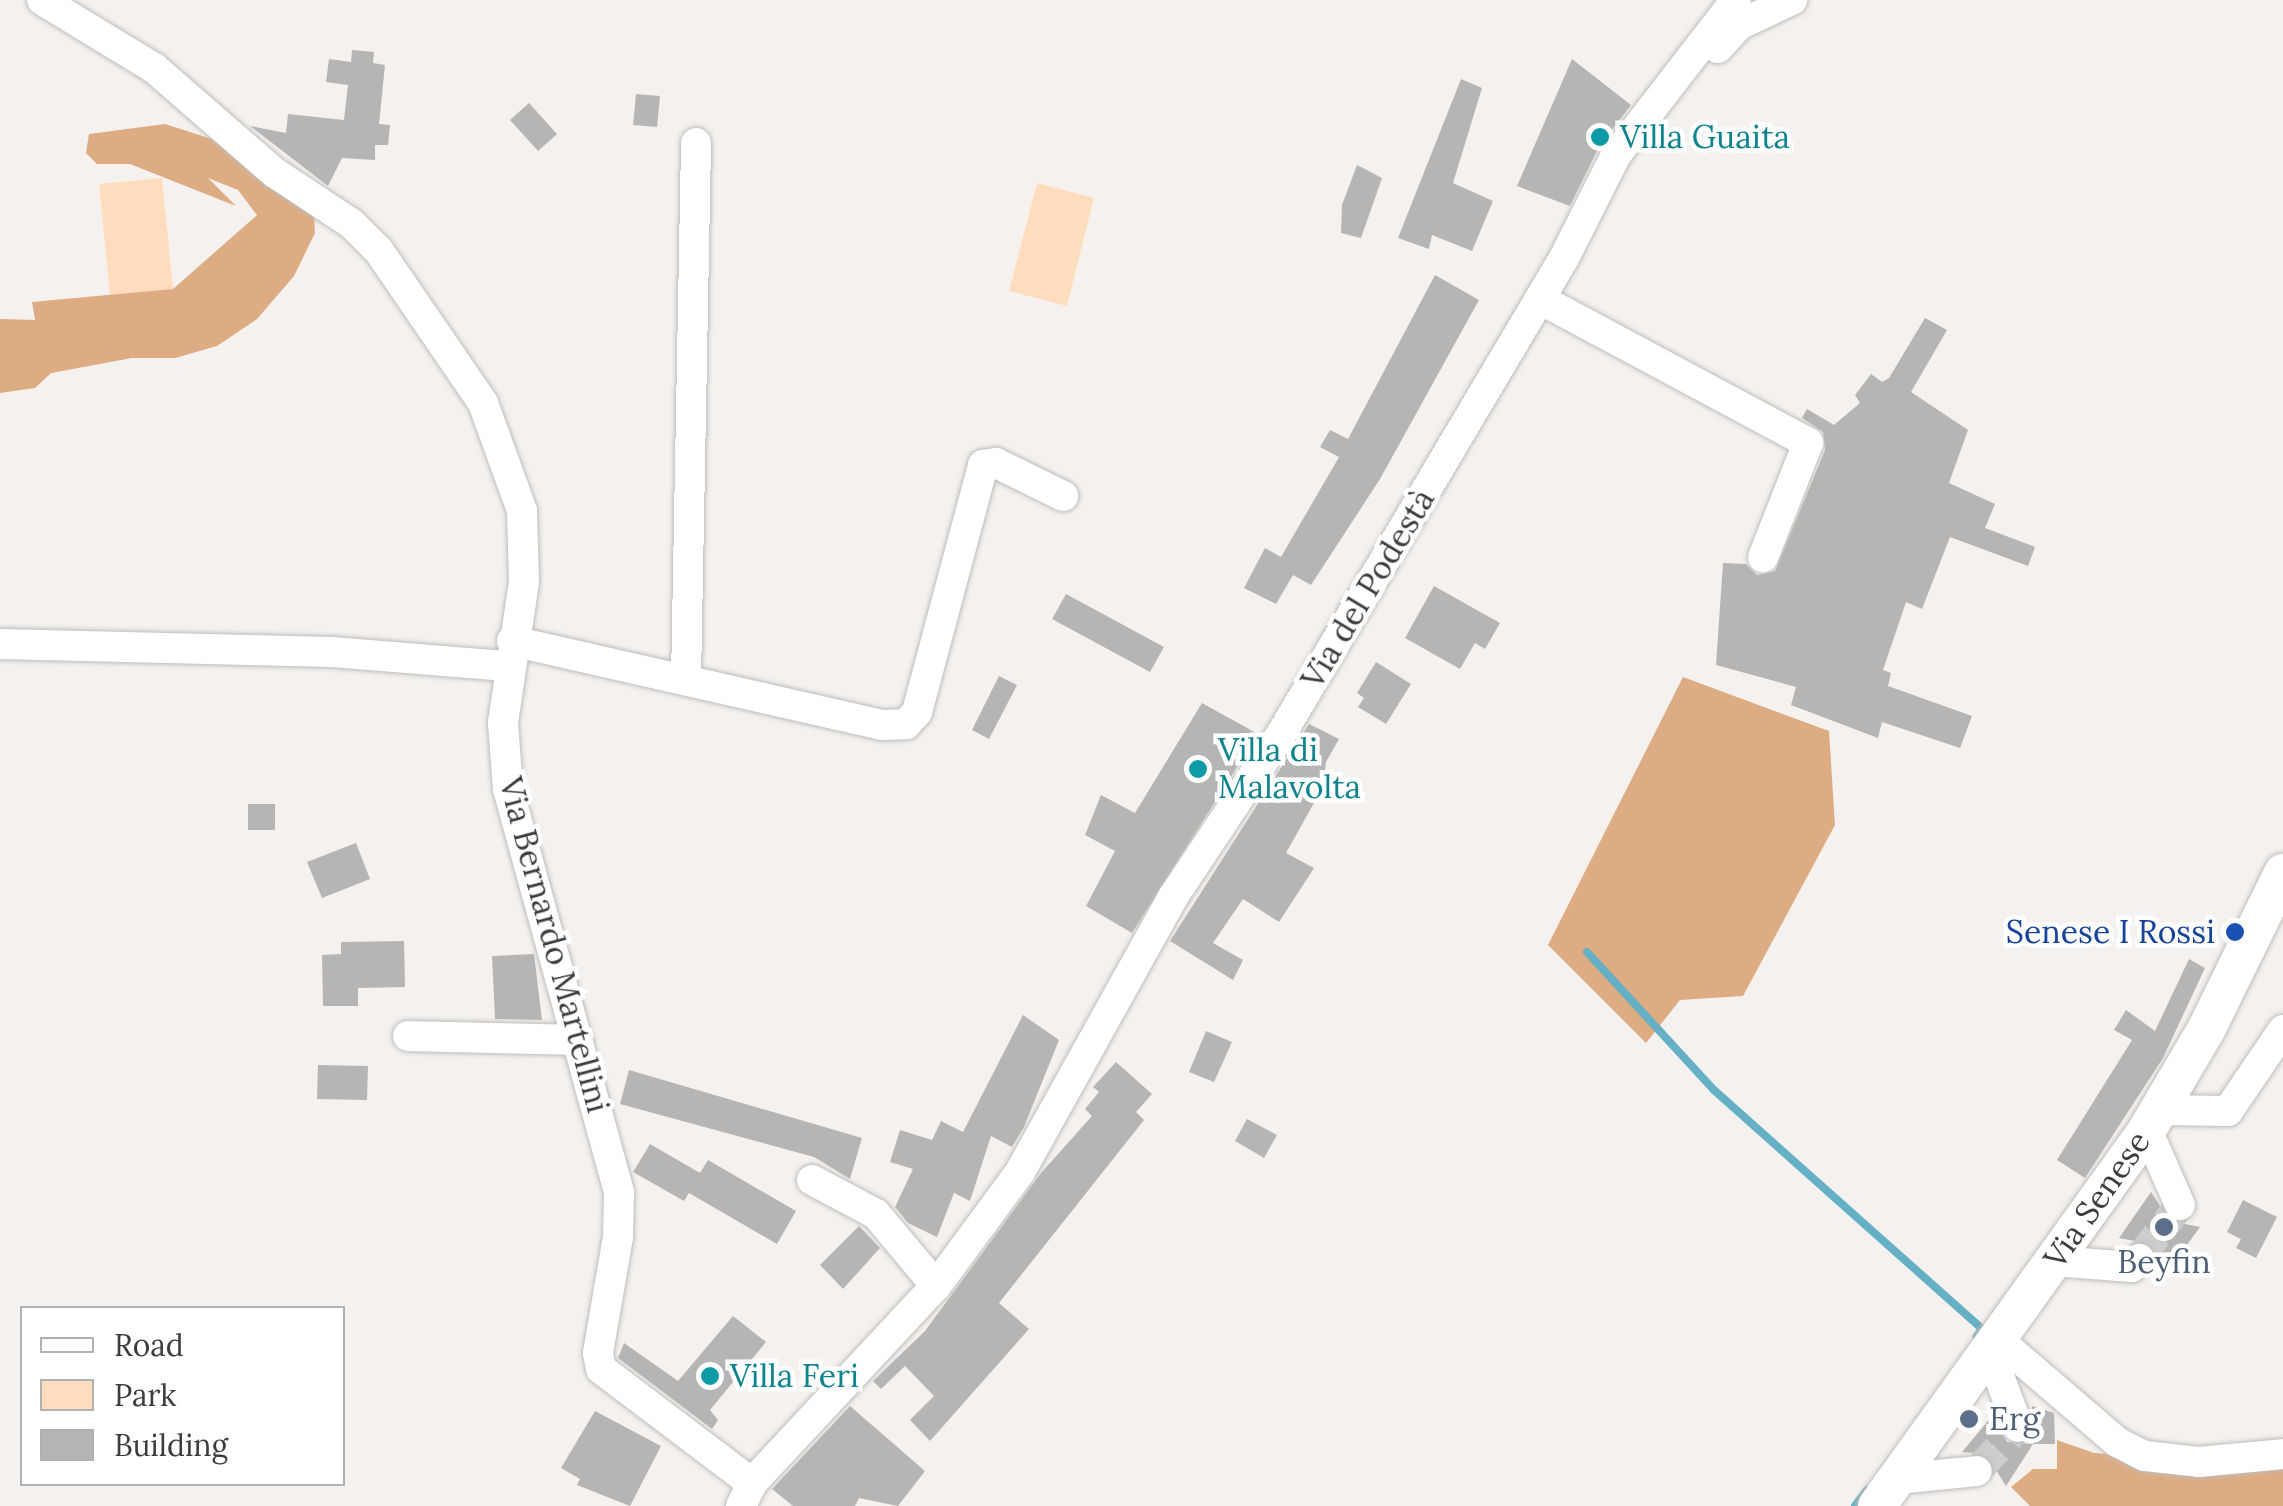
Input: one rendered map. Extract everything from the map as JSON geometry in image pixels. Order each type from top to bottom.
[{"type":"main road","name":"Via Senese","points":[[1887,1492],[2153,1120],[2278,901]]},
{"type":"street","name":"Via Bernardo Martellini","points":[[42,0],[154,68],[275,173],[379,250],[483,404],[522,510],[524,582],[510,653],[508,789],[619,1193],[601,1369],[746,1494]]},
{"type":"street","name":"Via del Podestà","points":[[746,1494],[936,1286],[1020,1172],[1173,898],[1280,736],[1540,299],[1616,155],[1736,0]]},
{"type":"street","points":[[1656,102],[1689,80],[1740,25],[1792,0]]},
{"type":"street","points":[[686,680],[696,143]]},
{"type":"street","points":[[1540,299],[1808,443],[1763,556]]},
{"type":"street","points":[[0,644],[510,653],[686,680],[882,725],[906,724],[916,712],[983,465],[996,464],[1062,496]]},
{"type":"street","points":[[2180,1205],[2153,1120],[2228,1111],[2283,1030]]},
{"type":"street","points":[[408,1036],[578,1040]]},
{"type":"street","points":[[812,1180],[876,1214],[936,1286]]},
{"type":"street","points":[[2053,1261],[2132,1267],[2139,1260]]},
{"type":"street","points":[[1993,1344],[2018,1427]]},
{"type":"street","points":[[1993,1344],[2117,1442],[2145,1456],[2199,1462],[2283,1454]]},
{"type":"street","points":[[1887,1492],[1977,1470]]},
{"type":"green space","points":[[162,178],[173,289],[110,295],[99,184]]},
{"type":"green space","points":[[1037,183],[1094,198],[1067,306],[1009,291]]},
{"type":"shaded area","points":[[165,124],[215,140],[314,216],[315,233],[294,276],[257,319],[217,346],[175,358],[132,358],[51,373],[35,388],[0,393],[0,319],[35,320],[32,302],[173,289],[257,215],[238,190],[208,178],[236,206],[130,164],[97,164],[86,153],[89,134]]},
{"type":"shaded area","points":[[1683,677],[1829,731],[1835,825],[1743,996],[1680,1000],[1646,1043],[1548,945]]},
{"type":"shaded area","points":[[2057,1440],[2094,1453],[2164,1458],[2283,1454],[2283,1506],[2030,1506],[2011,1487],[2033,1469],[2057,1469]]},
{"type":"building","points":[[352,50],[374,52],[373,63],[385,65],[379,124],[390,125],[388,145],[375,145],[375,160],[342,158],[328,186],[250,126],[286,133],[288,114],[344,120],[348,85],[326,82],[329,59],[351,62]]},
{"type":"building","name":"Villa Guaita","points":[[1572,59],[1631,105],[1599,147],[1570,206],[1517,186]]},
{"type":"building","points":[[1461,79],[1482,88],[1453,183],[1493,201],[1472,251],[1432,235],[1429,249],[1398,238]]},
{"type":"building","points":[[636,94],[660,96],[657,127],[633,125]]},
{"type":"building","points":[[529,103],[557,134],[538,151],[510,120]]},
{"type":"building","points":[[1357,165],[1382,178],[1361,238],[1341,233],[1342,205]]},
{"type":"building","points":[[1435,275],[1479,300],[1380,479],[1311,585],[1293,575],[1276,604],[1244,588],[1265,548],[1281,557],[1339,457],[1320,447],[1330,430],[1348,439]]},
{"type":"building","points":[[1925,318],[1947,330],[1911,392],[1968,430],[1949,483],[1995,504],[1985,528],[2035,547],[2028,566],[1950,537],[1922,609],[1906,602],[1883,670],[1891,673],[1888,686],[1972,716],[1960,748],[1882,722],[1878,738],[1791,705],[1796,687],[1716,665],[1723,563],[1746,564],[1757,575],[1775,571],[1825,450],[1823,432],[1802,418],[1807,409],[1834,425],[1860,403],[1855,395],[1871,374],[1882,382],[1889,378]]},
{"type":"building","points":[[1434,586],[1500,623],[1485,649],[1475,643],[1460,669],[1405,638]]},
{"type":"building","points":[[1066,594],[1164,647],[1150,672],[1052,619]]},
{"type":"building","points":[[1376,662],[1411,684],[1386,724],[1358,707],[1364,698],[1357,693]]},
{"type":"building","points":[[999,676],[1017,685],[989,739],[972,730]]},
{"type":"building","points":[[1202,703],[1258,734],[1132,933],[1086,906],[1115,851],[1085,835],[1101,795],[1135,813]]},
{"type":"building","points":[[1309,724],[1339,739],[1326,762],[1323,787],[1286,853],[1314,868],[1279,922],[1243,899],[1213,943],[1243,960],[1233,980],[1170,941]]},
{"type":"building","points":[[248,804],[275,804],[275,830],[248,830]]},
{"type":"building","points":[[356,843],[370,879],[322,898],[307,862]]},
{"type":"building","points":[[404,941],[405,987],[358,988],[358,1006],[323,1006],[322,955],[341,954],[341,942]]},
{"type":"building","points":[[534,954],[542,1020],[495,1019],[492,956]]},
{"type":"building","points":[[2189,959],[2205,968],[2163,1058],[2085,1178],[2057,1160],[2132,1040],[2114,1030],[2126,1010],[2155,1031]]},
{"type":"building","points":[[1023,1015],[1059,1040],[1012,1147],[991,1136],[970,1201],[954,1193],[937,1237],[908,1223],[895,1207],[913,1169],[890,1162],[900,1130],[932,1140],[941,1121],[963,1132]]},
{"type":"building","points":[[1206,1031],[1232,1042],[1214,1082],[1189,1072]]},
{"type":"building","points":[[1116,1062],[1152,1094],[1136,1112],[1144,1120],[999,1303],[1029,1329],[930,1441],[910,1420],[934,1396],[905,1366],[881,1389],[873,1381],[925,1331],[1041,1173],[1092,1116],[1085,1109],[1099,1092],[1093,1087]]},
{"type":"building","points":[[318,1065],[368,1066],[367,1100],[317,1099]]},
{"type":"building","points":[[629,1070],[862,1138],[850,1179],[814,1157],[620,1104]]},
{"type":"building","points":[[1247,1119],[1277,1135],[1264,1158],[1235,1141]]},
{"type":"building","points":[[650,1144],[700,1173],[708,1160],[796,1211],[777,1244],[689,1193],[684,1201],[633,1172]]},
{"type":"building","points":[[2151,1192],[2170,1221],[2200,1227],[2167,1273],[2156,1265],[2151,1244],[2119,1238]]},
{"type":"building","points":[[2243,1200],[2277,1217],[2256,1258],[2236,1248],[2241,1239],[2227,1232]]},
{"type":"building","points":[[859,1226],[880,1248],[843,1289],[820,1265]]},
{"type":"building","name":"Villa Feri","points":[[733,1316],[766,1342],[710,1410],[718,1420],[712,1429],[618,1358],[624,1343],[678,1381]]},
{"type":"building","points":[[850,1406],[925,1471],[898,1506],[859,1498],[855,1506],[793,1506],[772,1489]]},
{"type":"building","points":[[2032,1406],[2054,1413],[2055,1444],[2033,1444]]},
{"type":"building","points":[[595,1411],[661,1446],[630,1506],[577,1485],[580,1479],[561,1468]]},
{"type":"building","points":[[1992,1416],[2007,1442],[2033,1444],[2006,1486],[1986,1454],[1962,1452]]},
{"type":"waterway","points":[[1587,952],[1714,1090],[1982,1329],[1977,1336]]},
{"type":"waterway","points":[[1855,1506],[1867,1490]]},
{"type":"tunnel","points":[[2139,1259],[2180,1205]]},
{"type":"tunnel","points":[[1977,1471],[2018,1427]]},
{"type":"place","name":"Villa Guaita","points":[[1600,137]]},
{"type":"place","name":"Villa di Malavolta","points":[[1198,769]]},
{"type":"place","name":"Senese I Rossi","points":[[2235,932]]},
{"type":"place","name":"Beyfin","points":[[2164,1227]]},
{"type":"place","name":"Villa Feri","points":[[710,1376]]},
{"type":"place","name":"Erg","points":[[1969,1419]]}]
